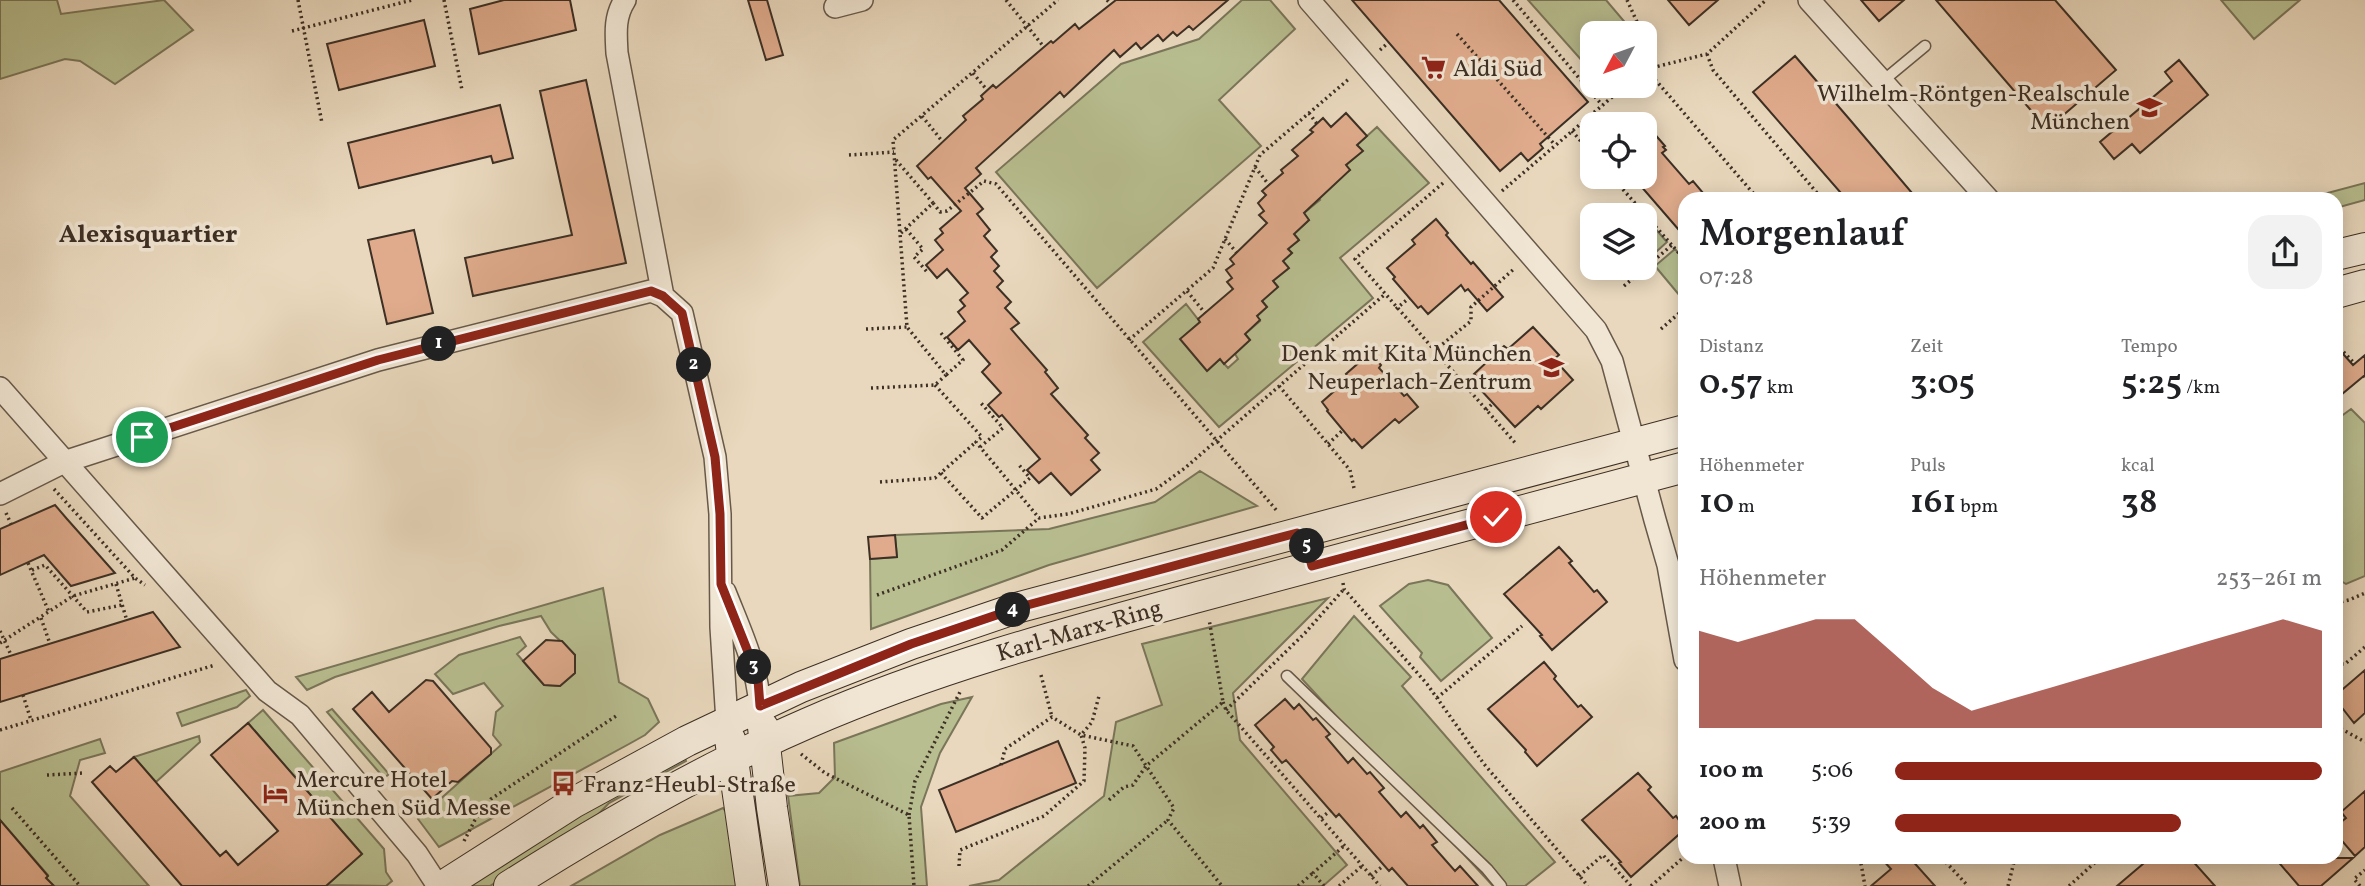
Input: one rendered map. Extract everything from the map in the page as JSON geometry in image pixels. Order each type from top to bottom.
[{"type":"main road","points":[[2343,254],[2365,248]]},
{"type":"main road","points":[[2343,291],[2365,285]]},
{"type":"main road","name":"Karl-Marx-Ring","points":[[440,886],[573,803],[687,741],[760,706],[911,644],[1020,607],[1678,432]]},
{"type":"main road","name":"Karl-Marx-Ring","points":[[509,886],[607,825],[734,758],[807,723],[960,664],[1080,628],[1678,469]]},
{"type":"main road","points":[[760,706],[784,886]]},
{"type":"main road","points":[[727,722],[751,886]]},
{"type":"street","points":[[625,0],[618,12],[617,53],[663,296]]},
{"type":"street","points":[[835,7],[862,0]]},
{"type":"street","points":[[1310,0],[1596,330],[1612,361],[1668,565],[1678,621]]},
{"type":"street","points":[[1809,0],[1884,80],[1982,192]]},
{"type":"street","points":[[0,494],[64,462],[378,360],[651,291],[663,296],[682,313],[715,457],[720,514],[720,627],[727,722]]},
{"type":"street","points":[[0,388],[267,691],[300,715],[417,854],[440,886]]},
{"type":"street","points":[[721,584],[754,667],[760,706]]},
{"type":"street","points":[[1725,864],[1730,886]]},
{"type":"lane","points":[[1884,80],[1926,46]]},
{"type":"lane","points":[[1287,676],[1487,869],[1501,886]]},
{"type":"path","points":[[298,0],[322,123]]},
{"type":"path","points":[[388,0],[389,6]]},
{"type":"path","points":[[292,31],[412,0]]},
{"type":"path","points":[[444,0],[462,90]]},
{"type":"path","points":[[1006,0],[1044,47]]},
{"type":"path","points":[[946,375],[907,327],[893,140],[1058,0]]},
{"type":"path","points":[[1107,0],[1111,4]]},
{"type":"path","points":[[1513,0],[1602,105]]},
{"type":"path","points":[[1627,0],[1637,21]]},
{"type":"path","points":[[1657,66],[1707,54],[1766,0]]},
{"type":"path","points":[[1457,34],[1555,145]]},
{"type":"path","points":[[1707,54],[1713,70],[1816,192]]},
{"type":"path","points":[[972,73],[987,90]]},
{"type":"path","points":[[1129,340],[1213,268],[1260,155],[1351,78]]},
{"type":"path","points":[[1657,82],[1752,192]]},
{"type":"path","points":[[1488,203],[1610,98]]},
{"type":"path","points":[[1309,113],[1317,124]]},
{"type":"path","points":[[922,116],[942,141]]},
{"type":"path","points":[[1572,131],[1580,140]]},
{"type":"path","points":[[849,155],[894,155]]},
{"type":"path","points":[[894,155],[940,212],[947,211],[984,181],[996,184],[1297,533]]},
{"type":"path","points":[[1255,167],[1269,184]]},
{"type":"path","points":[[1444,181],[1355,259],[1517,445]]},
{"type":"path","points":[[1623,189],[1678,252]]},
{"type":"path","points":[[901,233],[933,204]]},
{"type":"path","points":[[906,229],[923,249],[914,257],[928,274]]},
{"type":"path","points":[[1225,239],[1237,253]]},
{"type":"path","points":[[1624,286],[1672,245]]},
{"type":"path","points":[[1434,351],[1471,321],[1471,307],[1518,266]]},
{"type":"path","points":[[1187,291],[1205,313]]},
{"type":"path","points":[[877,595],[1002,550],[1039,519],[1068,514],[1156,489],[1185,468],[1384,295]]},
{"type":"path","points":[[1396,309],[1409,298]]},
{"type":"path","points":[[1661,329],[1678,314]]},
{"type":"path","points":[[866,329],[907,327]]},
{"type":"path","points":[[871,388],[935,385],[963,360],[941,333]]},
{"type":"path","points":[[2343,351],[2355,364]]},
{"type":"path","points":[[880,482],[935,478],[982,437],[935,385]]},
{"type":"path","points":[[1279,386],[1350,470],[1354,488]]},
{"type":"path","points":[[980,402],[1003,428],[980,447]]},
{"type":"path","points":[[1486,410],[1493,403]]},
{"type":"path","points":[[1328,444],[1343,430]]},
{"type":"path","points":[[976,442],[1039,519]]},
{"type":"path","points":[[941,473],[982,518],[1030,478],[1019,465]]},
{"type":"path","points":[[27,563],[50,612]]},
{"type":"path","points":[[32,570],[45,565],[87,612],[122,605]]},
{"type":"path","points":[[3,642],[73,596],[135,578]]},
{"type":"path","points":[[1343,581],[1344,589],[1437,698],[1484,764],[1588,886]]},
{"type":"path","points":[[116,584],[127,621]]},
{"type":"path","points":[[1226,710],[1344,589]]},
{"type":"path","points":[[2343,601],[2365,593]]},
{"type":"path","points":[[1197,620],[1209,617],[1226,710],[1380,886]]},
{"type":"path","points":[[41,618],[50,644]]},
{"type":"path","points":[[1437,698],[1522,626]]},
{"type":"path","points":[[0,631],[11,655]]},
{"type":"path","points":[[2343,664],[2365,647]]},
{"type":"path","points":[[0,730],[220,664],[234,653]]},
{"type":"path","points":[[1041,675],[1052,717],[1081,735],[1133,746],[1174,808],[1168,820],[1088,886]]},
{"type":"path","points":[[914,886],[909,815],[915,781],[962,686],[950,691]]},
{"type":"path","points":[[23,695],[31,720]]},
{"type":"path","points":[[1081,735],[1092,722],[1099,696]]},
{"type":"path","points":[[1109,800],[1124,787],[1133,785],[1146,766],[1223,702]]},
{"type":"path","points":[[464,841],[491,799],[616,716]]},
{"type":"path","points":[[1001,765],[1005,750],[1052,717]]},
{"type":"path","points":[[2343,730],[2365,742]]},
{"type":"path","points":[[959,866],[961,850],[1044,816],[1084,781],[1085,748],[1081,735]]},
{"type":"path","points":[[768,774],[788,764],[808,749]]},
{"type":"path","points":[[801,754],[825,773],[909,815]]},
{"type":"path","points":[[1272,762],[1277,757]]},
{"type":"path","points":[[47,775],[84,773]]},
{"type":"path","points":[[12,808],[80,886]]},
{"type":"path","points":[[1321,818],[1331,810]]},
{"type":"path","points":[[1168,820],[1222,886]]},
{"type":"path","points":[[1298,886],[1345,845]]},
{"type":"path","points":[[1579,876],[1604,855],[1631,886]]},
{"type":"path","points":[[1651,886],[1678,862]]},
{"type":"path","points":[[1861,864],[1865,886]]},
{"type":"path","points":[[1948,864],[1968,886]]},
{"type":"path","points":[[2008,886],[2014,864]]},
{"type":"path","points":[[2070,886],[2094,864]]},
{"type":"path","points":[[1371,876],[1384,865]]},
{"type":"path","points":[[1339,886],[1362,866]]},
{"type":"path","points":[[2360,886],[2354,879],[2365,870]]},
{"type":"path","points":[[1313,873],[1324,886]]},
{"type":"green space","points":[[0,0],[57,0],[61,14],[164,0],[193,30],[115,84],[80,61],[65,59],[0,79]]},
{"type":"green space","points":[[1242,0],[1270,0],[1295,29],[1219,100],[1261,146],[1097,288],[996,172],[1121,64],[1199,39]]},
{"type":"green space","points":[[1528,0],[1606,0],[1624,21],[1580,21],[1580,58]]},
{"type":"green space","points":[[2221,0],[2300,0],[2254,39]]},
{"type":"green space","points":[[1377,127],[1429,183],[1340,258],[1373,298],[1219,427],[1143,342],[1186,304],[1200,322],[1181,339],[1208,370],[1220,359],[1228,368],[1238,359],[1235,354],[1250,340],[1245,334],[1260,321],[1257,316],[1267,307],[1262,301],[1278,287],[1273,281],[1283,261],[1292,253],[1288,249],[1299,240],[1294,234],[1309,220],[1304,213],[1320,200],[1314,194],[1350,170],[1346,165],[1362,151],[1357,145]]},
{"type":"green space","points":[[2365,183],[2365,200],[2343,206],[2343,192],[2331,192]]},
{"type":"green space","points":[[1657,231],[1667,242],[1657,251]]},
{"type":"green space","points":[[1675,249],[1678,253],[1678,294],[1657,268],[1657,264]]},
{"type":"green space","points":[[2351,409],[2365,423],[2365,576],[2346,584],[2343,582],[2343,415]]},
{"type":"green space","points":[[1200,471],[1257,506],[1049,565],[871,629],[870,559],[897,557],[895,535],[1049,529],[1155,502]]},
{"type":"green space","points":[[1428,580],[1448,585],[1492,638],[1441,681],[1420,657],[1422,653],[1380,606],[1409,584]]},
{"type":"green space","points":[[603,588],[619,682],[648,699],[659,722],[645,735],[439,847],[418,819],[501,745],[493,735],[496,712],[503,706],[484,683],[453,694],[435,674],[459,655],[520,637],[526,646],[517,654],[544,685],[560,686],[575,673],[575,655],[551,632],[541,616],[499,626],[335,677],[307,690],[296,677]]},
{"type":"green space","points":[[1328,598],[1233,693],[1240,740],[1347,865],[1323,886],[969,886],[999,880],[1104,796],[1116,722],[1162,705],[1142,644]]},
{"type":"green space","points":[[1354,616],[1411,677],[1402,686],[1555,862],[1525,886],[1493,886],[1302,679]]},
{"type":"green space","points":[[246,690],[250,696],[237,707],[182,726],[177,713]]},
{"type":"green space","points":[[972,697],[940,753],[921,807],[927,886],[800,886],[788,796],[819,793],[835,777],[834,743],[941,704]]},
{"type":"green space","points":[[332,709],[389,774],[384,778],[327,712]]},
{"type":"green space","points":[[263,710],[384,849],[386,872],[392,881],[386,886],[327,885],[362,854],[248,723]]},
{"type":"green space","points":[[199,736],[200,742],[156,782],[134,757]]},
{"type":"green space","points":[[100,739],[105,753],[80,760],[70,796],[149,886],[54,886],[46,878],[48,875],[0,820],[0,772]]},
{"type":"green space","points":[[684,755],[686,761],[609,803],[590,823],[490,886],[463,886],[491,866]]},
{"type":"green space","points":[[723,808],[728,814],[739,886],[571,886],[660,835]]},
{"type":"building","points":[[504,0],[570,0],[576,30],[479,54],[470,9]]},
{"type":"building","points":[[748,0],[767,0],[783,55],[766,60]]},
{"type":"building","points":[[1116,0],[1228,0],[1193,30],[1189,26],[1177,36],[1173,32],[1163,41],[1158,35],[1141,49],[1136,43],[1120,57],[1114,50],[1064,97],[1060,92],[976,168],[981,174],[965,188],[983,209],[977,214],[990,230],[984,236],[997,251],[991,257],[999,266],[994,271],[1003,281],[997,287],[1011,302],[1005,308],[1019,323],[1011,329],[1047,370],[1045,372],[1058,388],[1051,394],[1088,435],[1085,438],[1099,453],[1091,460],[1100,470],[1071,495],[1051,473],[1039,483],[1027,470],[1040,459],[1002,415],[999,417],[988,405],[1001,393],[982,372],[990,364],[969,340],[958,350],[947,337],[965,321],[958,312],[965,306],[960,300],[968,293],[947,269],[937,278],[926,265],[943,250],[935,240],[943,233],[940,229],[961,211],[931,177],[928,179],[917,166],[966,120],[963,116],[983,99],[981,96],[993,85],[996,88],[1051,41],[1053,43],[1075,24],[1079,29]]},
{"type":"building","points":[[1352,0],[1499,0],[1580,93],[1580,98],[1588,102],[1540,144],[1543,148],[1528,161],[1521,153],[1500,171]]},
{"type":"building","points":[[1668,0],[1718,0],[1689,25]]},
{"type":"building","points":[[1861,0],[1904,0],[1879,21]]},
{"type":"building","points":[[1936,0],[2055,0],[2116,70],[2047,129]]},
{"type":"building","points":[[424,20],[435,66],[339,90],[327,44]]},
{"type":"building","points":[[1795,56],[1911,192],[1840,192],[1753,92]]},
{"type":"building","points":[[2179,60],[2208,95],[2140,153],[2132,144],[2114,159],[2100,142],[2172,81],[2165,72]]},
{"type":"building","points":[[586,80],[626,263],[473,296],[465,258],[572,235],[540,91]]},
{"type":"building","points":[[500,105],[513,158],[493,163],[491,156],[359,188],[348,143]]},
{"type":"building","points":[[1346,113],[1367,136],[1357,145],[1363,151],[1346,165],[1350,170],[1304,213],[1309,220],[1294,234],[1299,240],[1288,249],[1292,253],[1283,261],[1289,268],[1273,281],[1278,287],[1262,301],[1267,307],[1257,316],[1260,320],[1245,334],[1250,340],[1224,364],[1220,359],[1207,371],[1180,339],[1200,322],[1198,319],[1233,289],[1227,282],[1232,278],[1226,270],[1234,264],[1230,259],[1267,223],[1259,215],[1264,211],[1258,203],[1266,195],[1262,191],[1298,156],[1292,150],[1313,132],[1310,130],[1323,118],[1331,127]]},
{"type":"building","points":[[1657,137],[1665,146],[1663,147],[1666,150],[1662,153],[1689,184],[1693,181],[1702,192],[1678,192],[1678,229],[1643,189],[1657,189]]},
{"type":"building","points":[[1436,219],[1448,233],[1446,235],[1503,297],[1487,311],[1468,289],[1465,291],[1461,285],[1428,314],[1421,306],[1418,308],[1393,279],[1395,277],[1387,268],[1415,244],[1412,240]]},
{"type":"building","points":[[414,230],[433,313],[387,324],[368,240]]},
{"type":"building","points":[[1533,327],[1559,355],[1554,359],[1573,380],[1541,409],[1538,406],[1515,427],[1479,388],[1484,383],[1474,374],[1504,346],[1508,349]]},
{"type":"building","points":[[1370,353],[1381,365],[1379,368],[1404,396],[1407,394],[1418,407],[1399,423],[1395,419],[1362,448],[1354,439],[1352,441],[1322,402],[1349,378],[1346,374]]},
{"type":"building","points":[[2343,354],[2353,365],[2365,355],[2365,375],[2343,393]]},
{"type":"building","points":[[55,505],[115,573],[71,586],[44,555],[0,575],[0,529]]},
{"type":"building","points":[[895,535],[897,557],[870,559],[868,537]]},
{"type":"building","points":[[1559,547],[1594,592],[1597,590],[1607,602],[1552,650],[1540,636],[1542,635],[1504,594]]},
{"type":"building","points":[[153,612],[180,647],[0,702],[0,659]]},
{"type":"building","points":[[546,640],[562,641],[575,655],[575,673],[560,686],[544,685],[523,661]]},
{"type":"building","points":[[1544,662],[1556,676],[1554,679],[1578,707],[1581,705],[1592,717],[1537,766],[1488,709]]},
{"type":"building","points":[[2365,670],[2365,713],[2354,723],[2343,709],[2343,689]]},
{"type":"building","points":[[426,680],[433,681],[491,748],[491,754],[458,782],[452,781],[432,799],[353,709],[372,692],[389,712]]},
{"type":"building","points":[[1285,699],[1294,709],[1299,704],[1313,720],[1316,718],[1330,734],[1326,737],[1348,763],[1353,758],[1367,774],[1370,772],[1384,788],[1379,792],[1401,817],[1406,812],[1420,828],[1423,825],[1437,842],[1432,845],[1455,871],[1460,866],[1478,886],[1408,886],[1392,868],[1389,871],[1339,814],[1336,817],[1286,760],[1282,763],[1271,750],[1274,747],[1255,725]]},
{"type":"building","points":[[248,723],[362,854],[326,886],[182,886],[92,782],[110,766],[116,772],[134,757],[220,856],[226,851],[238,865],[278,831],[211,755]]},
{"type":"building","points":[[1058,741],[1076,783],[956,832],[939,790]]},
{"type":"building","points":[[1638,773],[1651,787],[1648,790],[1673,818],[1676,816],[1678,819],[1678,835],[1631,877],[1619,863],[1621,862],[1582,820]]},
{"type":"building","points":[[2365,791],[2365,847],[2355,856],[2343,842],[2343,820],[2346,818],[2343,810]]},
{"type":"building","points":[[0,820],[48,876],[46,878],[54,886],[0,886]]},
{"type":"building","points":[[2343,858],[2353,858],[2321,886],[2299,886],[2280,864],[2343,864]]},
{"type":"building","points":[[1886,864],[1915,864],[1935,886],[1871,886],[1891,869]]},
{"type":"building","points":[[2143,864],[2195,864],[2215,886],[2117,886]]},
{"type":"place","name":"Aldi Süd","points":[[1433,68]]},
{"type":"place","name":"Wilhelm-Röntgen-Realschule München","points":[[2150,107]]},
{"type":"place","name":"Denk mit Kita München Neuperlach-Zentrum","points":[[1552,367]]},
{"type":"place","name":"Franz-Heubl-Straße","points":[[563,784]]},
{"type":"place","name":"Mercure Hotel München Süd Messe","points":[[276,793]]},
{"type":"district","name":"Alexisquartier","points":[[148,233]]},
{"type":"route","points":[[142,437],[378,360],[651,291],[663,296],[682,313],[715,457],[720,514],[721,584],[754,667],[760,706],[911,644],[1020,607],[1297,533],[1307,547],[1312,566],[1496,517]]}]
